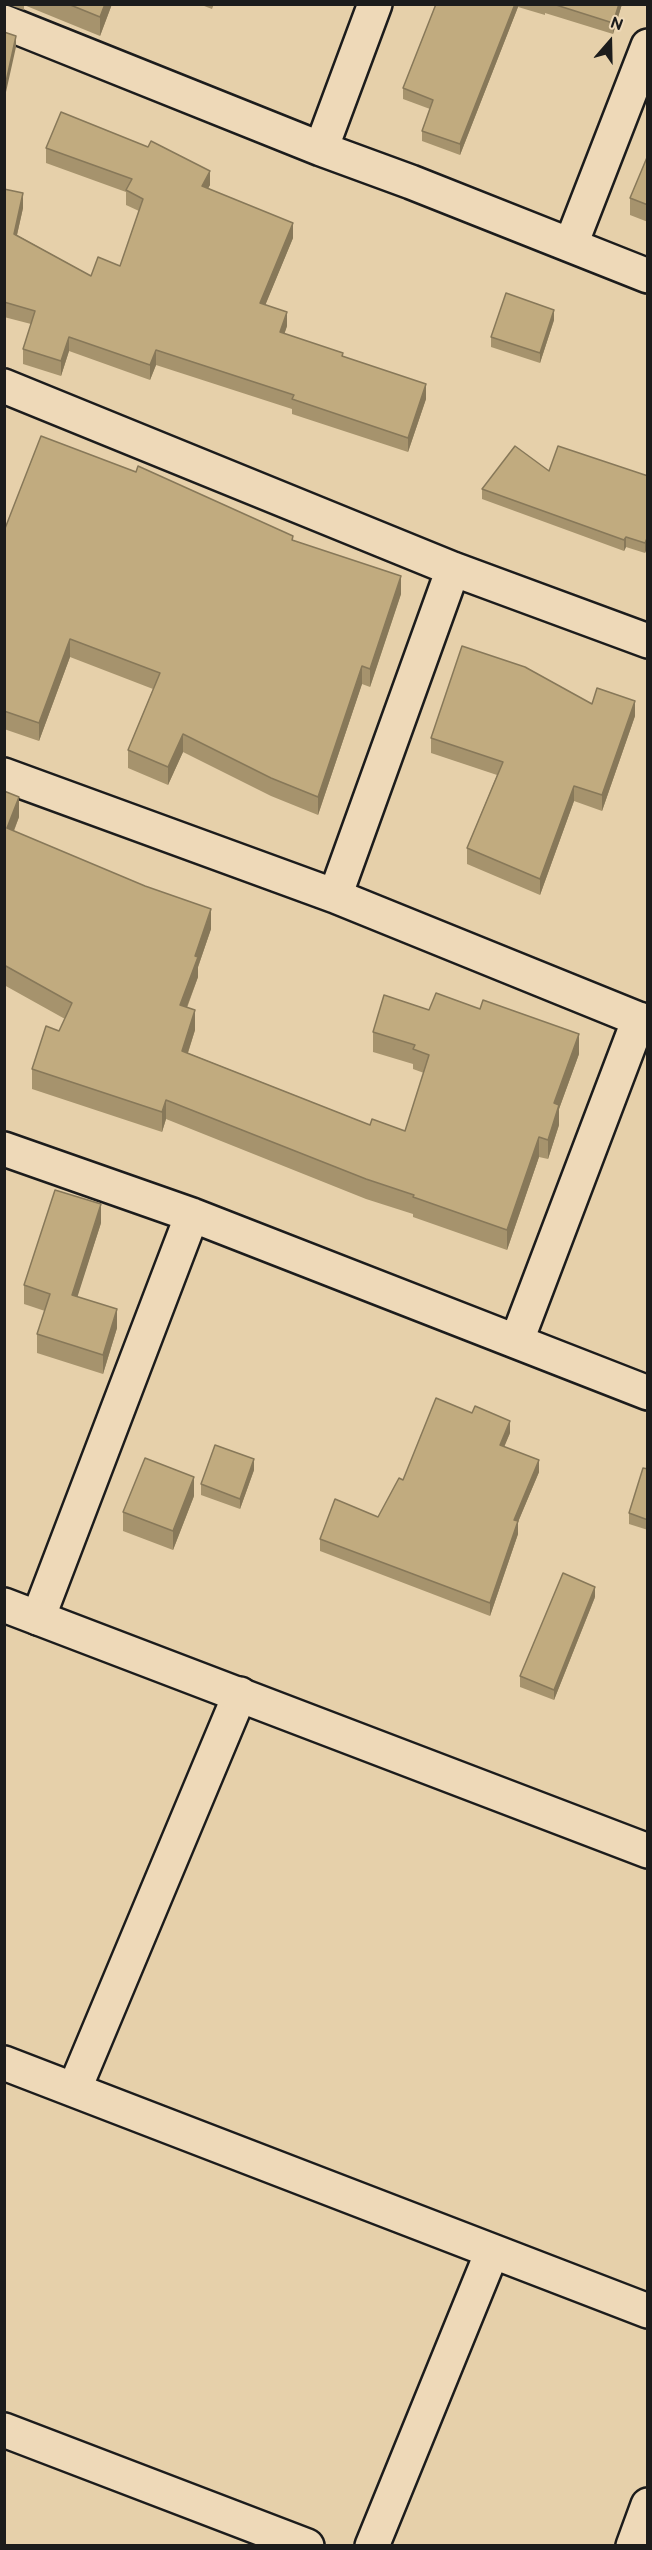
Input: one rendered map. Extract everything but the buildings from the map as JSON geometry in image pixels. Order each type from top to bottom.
[{"type":"street","points":[[321,149],[375,4]]},
{"type":"street","points":[[4,22],[321,149],[571,244],[648,276]]},
{"type":"street","points":[[571,244],[648,46]]},
{"type":"street","points":[[4,386],[453,569],[648,641]]},
{"type":"street","points":[[335,896],[453,569]]},
{"type":"street","points":[[4,775],[335,896],[643,1021],[518,1340]]},
{"type":"street","points":[[4,1149],[192,1215],[518,1340],[648,1393]]},
{"type":"street","points":[[38,1618],[192,1215]]},
{"type":"street","points":[[4,1605],[648,1851]]},
{"type":"street","points":[[74,2090],[240,1694]]},
{"type":"street","points":[[4,2063],[648,2312]]},
{"type":"street","points":[[372,2546],[492,2252]]},
{"type":"street","points":[[4,2430],[307,2546]]},
{"type":"street","points":[[633,2546],[648,2505]]}]
